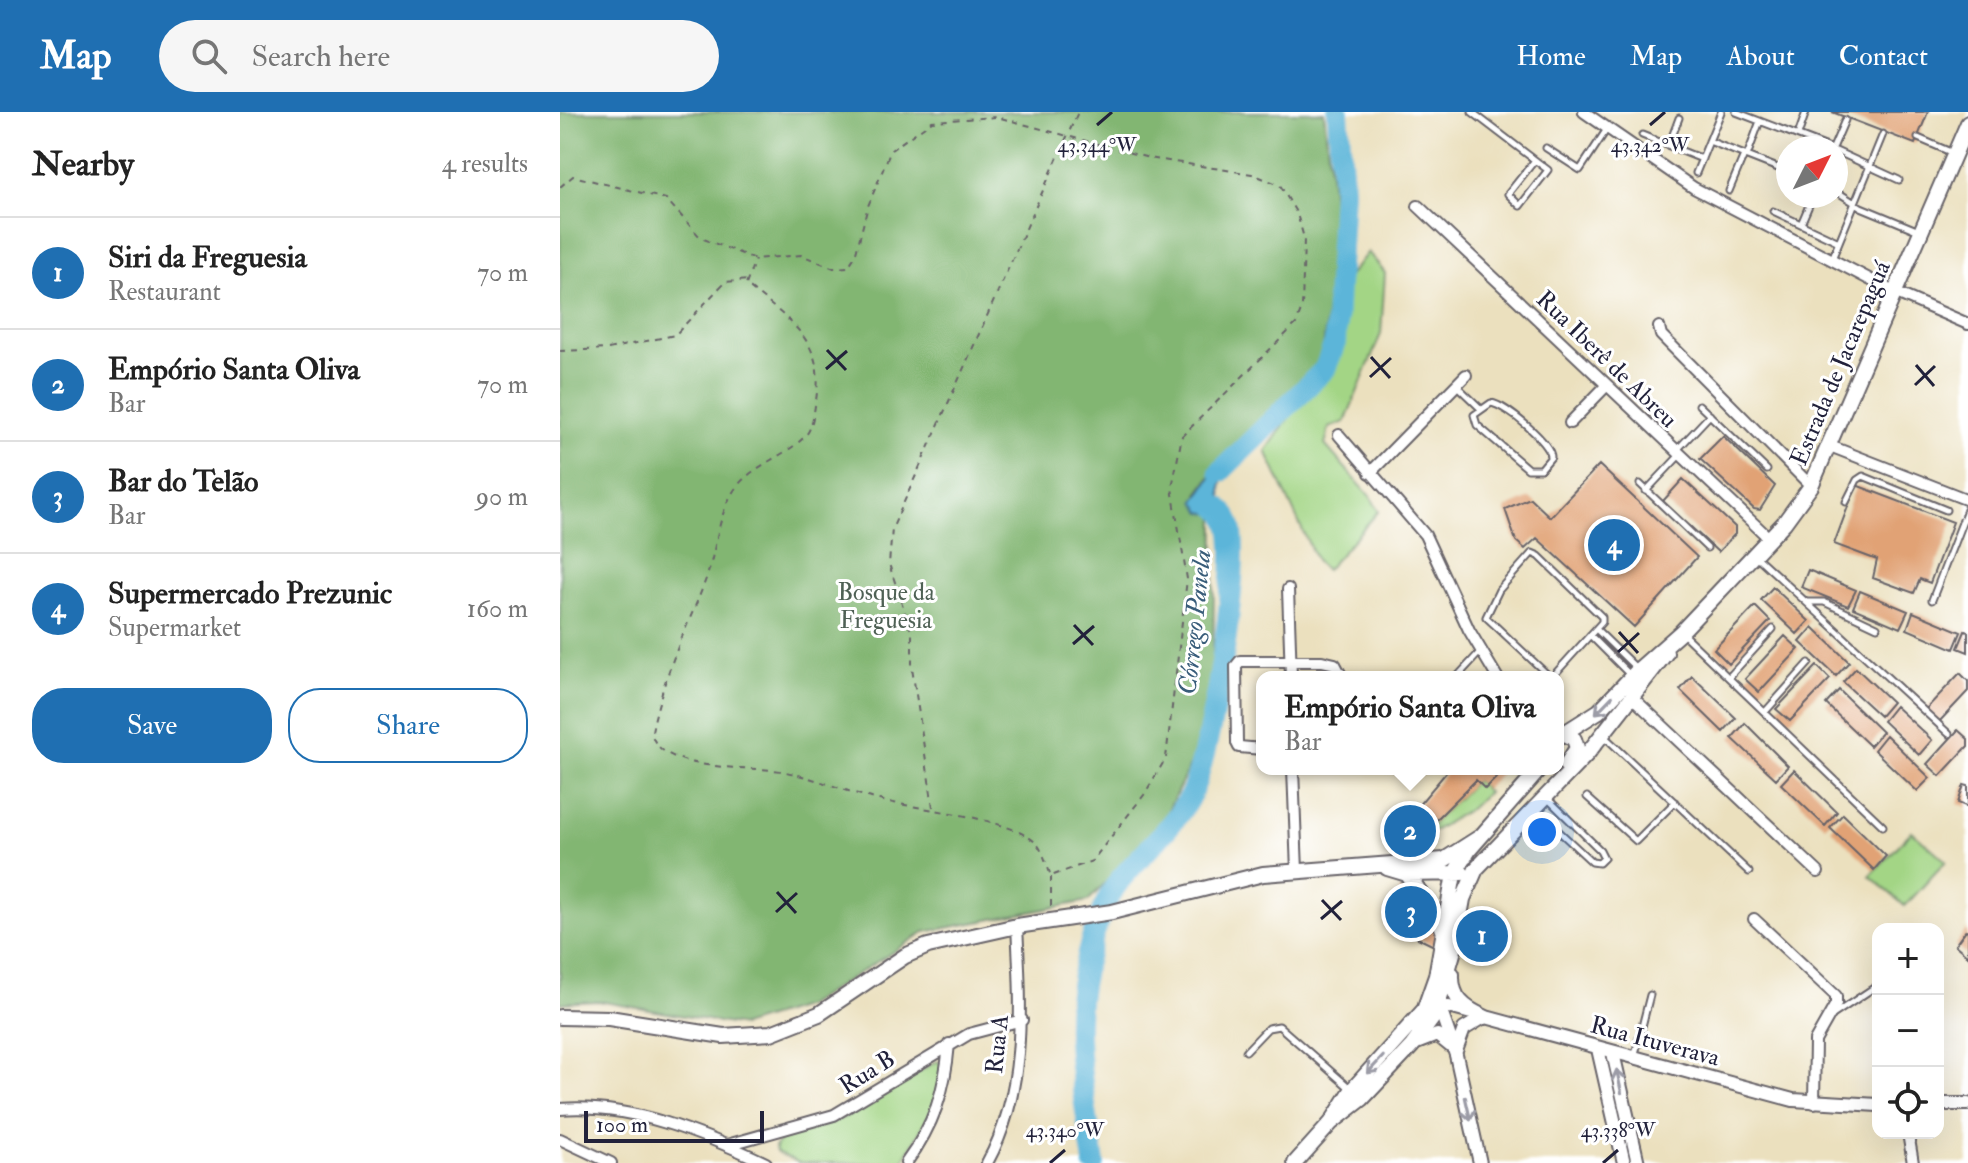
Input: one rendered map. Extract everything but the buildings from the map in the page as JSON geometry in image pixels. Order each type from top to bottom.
[{"type":"main road","name":"Estrada de Jacarepaguá","points":[[1564,731],[1599,711],[1634,673],[1681,632],[1770,539],[1811,486],[1920,231],[1960,151],[1968,123]]},
{"type":"main road","name":"Estrada de Jacarepaguá","points":[[1331,1123],[1362,1099],[1412,1046],[1454,950],[1463,899],[1482,862],[1603,734],[1681,632]]},
{"type":"main road","points":[[1564,735],[1574,739],[1577,753],[1564,767]]},
{"type":"main road","name":"Estrada de Jacarepaguá","points":[[1295,1163],[1331,1123],[1352,1090],[1431,1008],[1454,874],[1480,837],[1534,775]]},
{"type":"main road","points":[[1546,797],[1557,775]]},
{"type":"main road","points":[[560,1017],[609,1018],[723,1036],[771,1033],[819,1014],[905,956],[940,943],[1017,926],[1112,912],[1263,874],[1444,860],[1480,837]]},
{"type":"main road","points":[[1383,867],[1407,874],[1454,874],[1468,872],[1482,862]]},
{"type":"main road","points":[[1407,874],[1438,917],[1443,931]]},
{"type":"main road","points":[[1454,950],[1452,981],[1455,995],[1466,1009],[1484,1017]]},
{"type":"street","points":[[1584,112],[1694,188],[1894,292],[1968,324]]},
{"type":"street","name":"Rua Iberê de Abreu","points":[[1418,206],[1770,539]]},
{"type":"street","points":[[1659,327],[1661,335],[1811,486]]},
{"type":"street","points":[[1370,473],[1466,375]]},
{"type":"street","points":[[1570,423],[1606,386]]},
{"type":"street","points":[[1339,435],[1425,535],[1493,671]]},
{"type":"street","points":[[1830,446],[1968,500]]},
{"type":"street","points":[[1288,589],[1291,671]]},
{"type":"street","points":[[1256,748],[1239,747],[1237,743],[1236,666],[1246,660],[1291,660],[1335,664],[1339,671]]},
{"type":"street","points":[[1632,697],[1818,872]]},
{"type":"street","points":[[1293,775],[1297,871]]},
{"type":"street","points":[[1754,919],[1833,990],[1836,1004],[1822,1022],[1815,1041],[1814,1103]]},
{"type":"street","name":"Rua A","points":[[987,1163],[1008,1105],[1022,1020],[1017,926]]},
{"type":"street","points":[[1431,1008],[1456,1055],[1480,1163]]},
{"type":"street","name":"Rua Ituverava","points":[[1431,1008],[1484,1017],[1633,1059],[1814,1103],[1872,1105]]},
{"type":"street","points":[[1456,1055],[1457,1041],[1464,1029],[1484,1017]]},
{"type":"street","name":"Rua B","points":[[727,1145],[845,1110],[949,1044],[987,1027],[1022,1020]]},
{"type":"street","points":[[1412,1046],[1426,1037],[1437,1035],[1450,1045],[1456,1055]]},
{"type":"street","points":[[906,1163],[933,1121],[943,1096],[949,1044]]},
{"type":"street","points":[[1598,1049],[1624,1163]]},
{"type":"street","points":[[1613,1053],[1638,1163]]},
{"type":"street","points":[[1944,1104],[1968,1104]]},
{"type":"street","points":[[560,1109],[593,1108],[632,1115],[727,1145],[766,1163]]},
{"type":"street","points":[[560,1139],[611,1163]]},
{"type":"street","points":[[1909,1139],[1913,1163]]},
{"type":"lane","points":[[1472,112],[1535,160],[1548,170],[1520,206],[1508,194],[1535,160]]},
{"type":"lane","points":[[1696,173],[1721,112]]},
{"type":"lane","points":[[1736,112],[1798,135],[1806,112]]},
{"type":"lane","points":[[1669,145],[1679,118]]},
{"type":"lane","points":[[1838,136],[1845,120]]},
{"type":"lane","points":[[1729,191],[1760,121]]},
{"type":"lane","points":[[1546,148],[1580,170],[1608,129]]},
{"type":"lane","points":[[1832,260],[1883,134]]},
{"type":"lane","points":[[1642,135],[1702,159]]},
{"type":"lane","points":[[1918,138],[1960,151]]},
{"type":"lane","points":[[1709,141],[1776,167]]},
{"type":"lane","points":[[1848,156],[1899,180]]},
{"type":"lane","points":[[1848,197],[1920,231]]},
{"type":"lane","points":[[1801,224],[1808,208]]},
{"type":"lane","points":[[1773,211],[1839,242]]},
{"type":"lane","points":[[1456,385],[1480,408]]},
{"type":"lane","points":[[1498,404],[1549,447],[1551,457],[1541,469],[1528,469],[1474,420],[1480,408],[1498,404]]},
{"type":"lane","points":[[1699,405],[1767,470]]},
{"type":"lane","points":[[1646,491],[1710,415]]},
{"type":"lane","points":[[1846,502],[1859,477],[1946,510]]},
{"type":"lane","points":[[1904,493],[1909,477]]},
{"type":"lane","points":[[1640,484],[1707,548]]},
{"type":"lane","points":[[1932,600],[1968,507]]},
{"type":"lane","points":[[1544,671],[1486,617],[1499,590],[1532,553],[1598,610],[1602,622],[1558,671]]},
{"type":"lane","points":[[1754,555],[1949,734]]},
{"type":"lane","points":[[1807,602],[1818,600],[1877,627]]},
{"type":"lane","points":[[1596,629],[1634,673]]},
{"type":"lane","points":[[1729,677],[1773,629]]},
{"type":"lane","points":[[1681,632],[1883,826]]},
{"type":"lane","points":[[1590,635],[1634,673]]},
{"type":"lane","points":[[1463,671],[1481,651]]},
{"type":"lane","points":[[1765,712],[1809,663]]},
{"type":"lane","points":[[1603,734],[1749,872]]},
{"type":"lane","points":[[1410,778],[1413,775]]},
{"type":"lane","points":[[1534,808],[1592,862],[1599,863],[1604,858],[1600,850],[1546,797]]},
{"type":"lane","points":[[1587,797],[1636,841],[1675,802]]},
{"type":"lane","points":[[1822,1022],[1872,989]]},
{"type":"lane","points":[[1633,1059],[1650,995]]},
{"type":"lane","points":[[1246,1051],[1268,1028],[1279,1026],[1352,1090]]},
{"type":"path","points":[[933,809],[912,668],[912,634],[889,564],[892,529],[1078,112]]},
{"type":"path","points":[[560,187],[573,176],[666,199],[701,238],[755,259],[801,255],[834,268],[848,267],[855,256],[868,206],[891,150],[932,121],[997,117],[1149,158],[1252,174],[1280,185],[1297,214],[1304,238],[1302,308],[1296,324],[1182,436],[1172,488],[1187,579],[1166,758],[1144,795],[1092,861],[1051,876]]},
{"type":"path","points":[[755,259],[746,285],[801,331],[814,351],[820,374],[813,415],[807,434],[758,466],[737,486],[724,511],[707,575],[683,630],[651,732],[656,743],[670,754],[710,767],[781,771],[881,801],[933,809],[1012,829],[1037,844],[1051,876],[1051,921]]},
{"type":"path","points":[[560,351],[608,349],[675,335],[725,282],[748,280]]},
{"type":"green space","name":"Bosque da Freguesia","points":[[560,112],[1324,112],[1335,222],[1323,351],[1307,384],[1228,452],[1198,494],[1202,512],[1215,512],[1213,664],[1198,749],[1161,825],[1088,901],[925,932],[806,1006],[742,1026],[598,1001],[560,1003]]},
{"type":"green space","points":[[1368,252],[1385,273],[1381,334],[1345,422],[1329,428],[1325,445],[1370,496],[1379,511],[1326,570],[1317,562],[1266,451],[1305,395],[1336,329],[1347,278]]},
{"type":"green space","points":[[1476,780],[1487,792],[1472,807],[1424,837],[1433,823]]},
{"type":"green space","points":[[1912,831],[1946,861],[1905,906],[1870,876]]},
{"type":"green space","points":[[937,1061],[944,1066],[934,1107],[902,1163],[799,1163],[776,1152],[775,1146],[781,1140],[845,1117]]},
{"type":"water","points":[[1239,451],[1221,487],[1223,500],[1232,518],[1232,530],[1224,516],[1202,512],[1195,501],[1228,452]]},
{"type":"waterway","name":"Córrego Panela","points":[[1220,472],[1325,369],[1335,343],[1343,190],[1338,112]]},
{"type":"waterway","name":"Córrego Panela","points":[[1094,1163],[1078,1042],[1084,970],[1108,900],[1120,880],[1175,819],[1190,796],[1207,743],[1222,662],[1232,581],[1231,527],[1218,507]]},
{"type":"place","name":"Supermercado Prezunic","points":[[1614,545]]},
{"type":"place","name":"Empório Santa Oliva","points":[[1410,831]]},
{"type":"place","name":"Bar do Telão","points":[[1411,912]]},
{"type":"place","name":"Siri da Freguesia","points":[[1482,936]]}]
